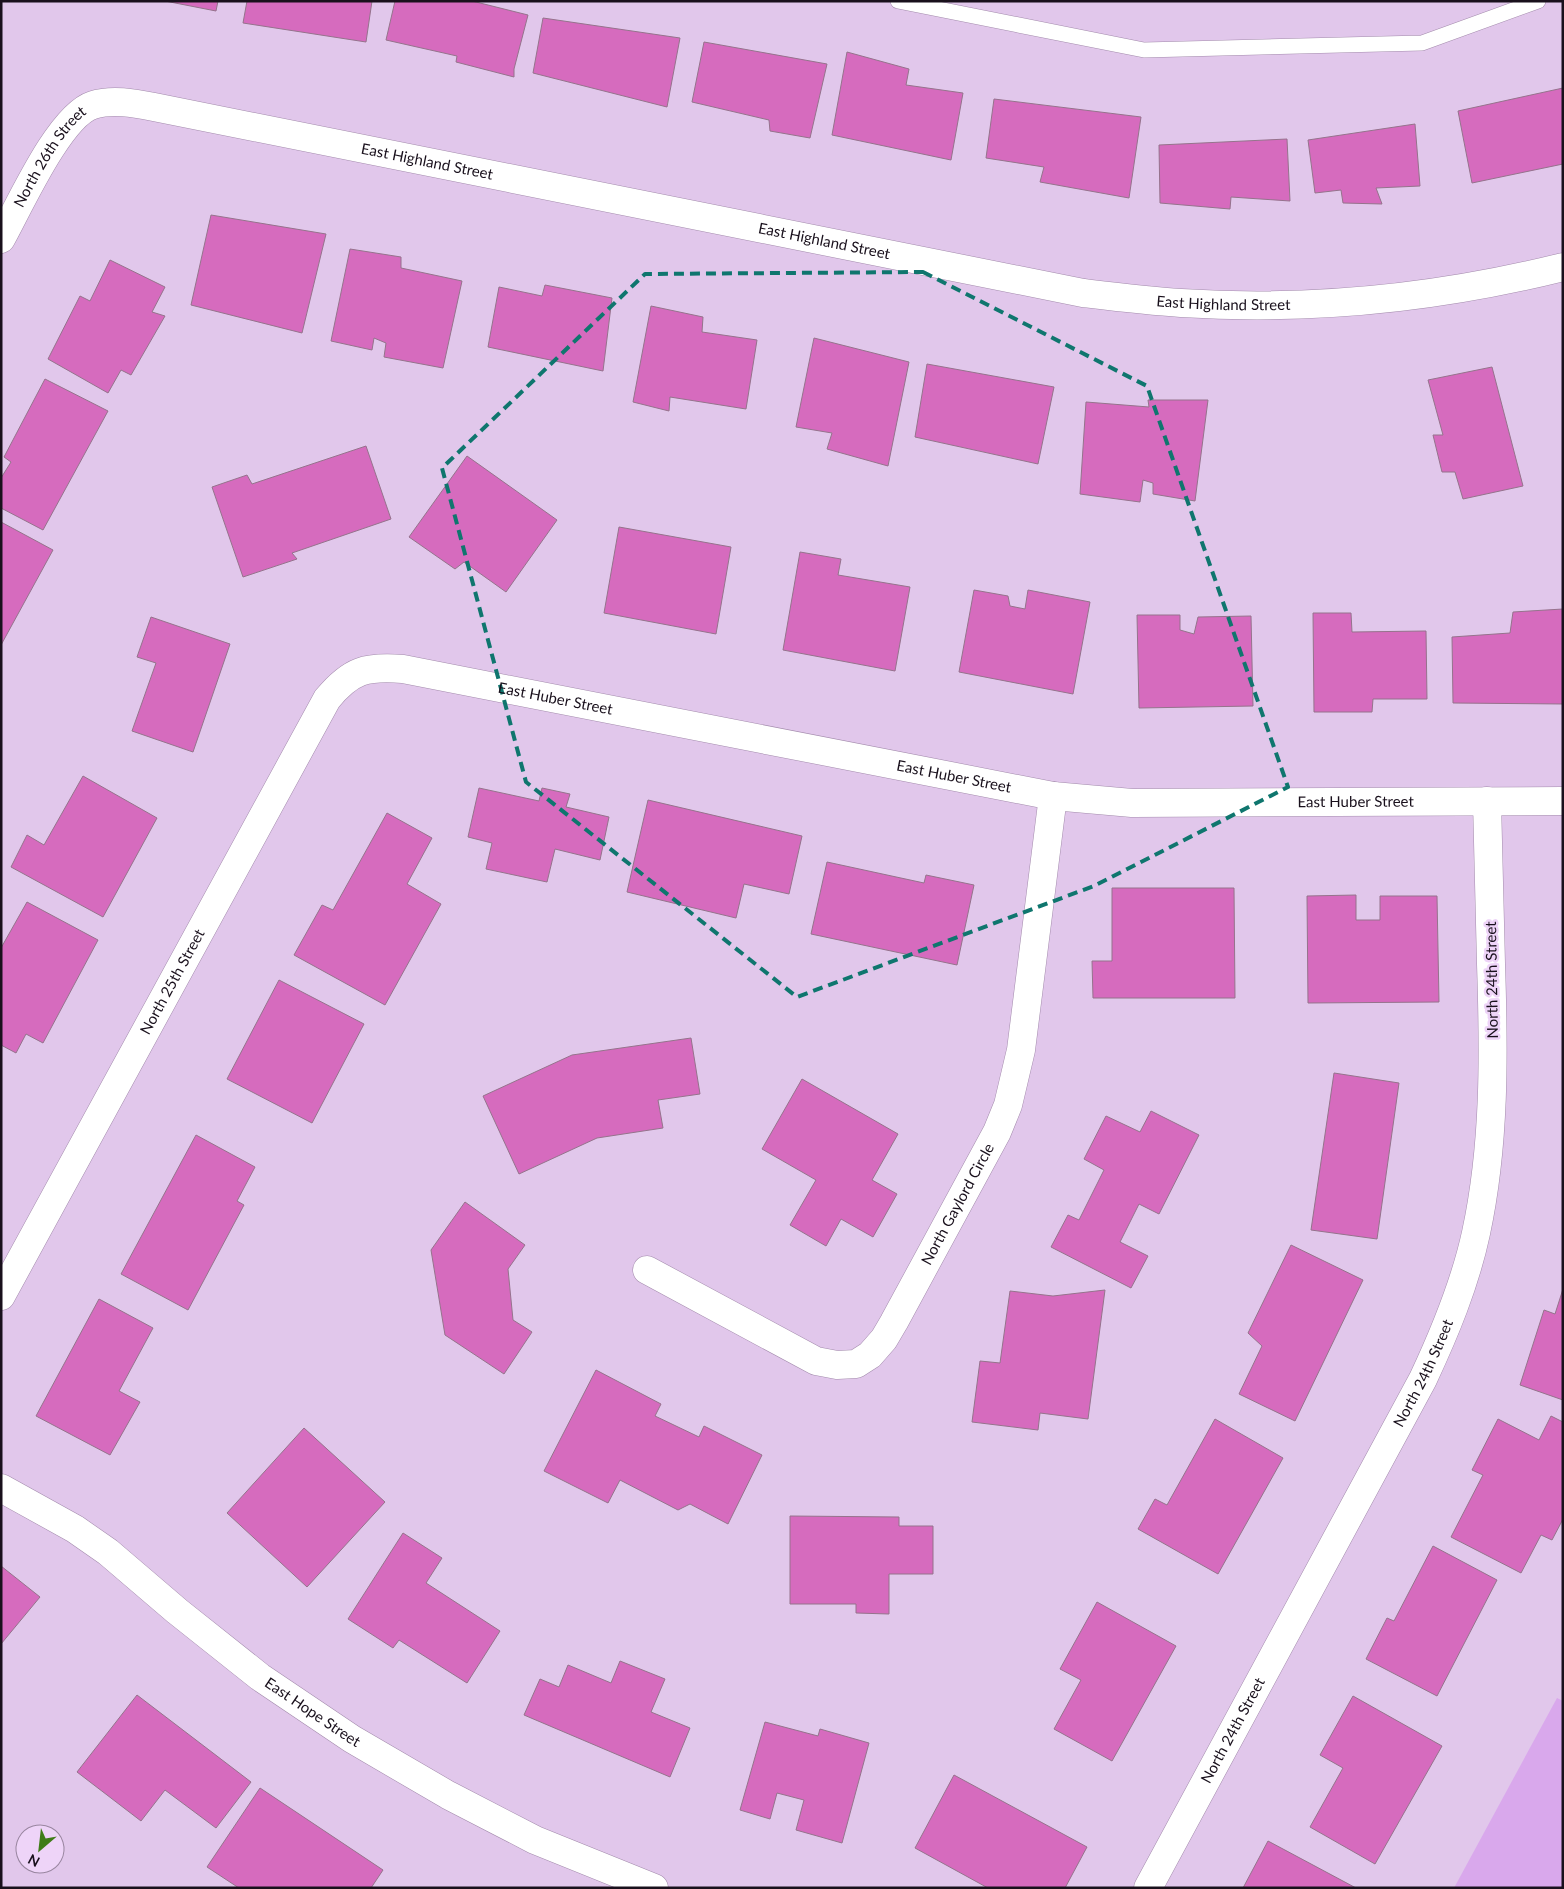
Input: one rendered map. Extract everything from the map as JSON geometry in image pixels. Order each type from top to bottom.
[{"type":"street","name":"East Highland Street","points":[[92,106],[111,102],[154,107],[1073,291],[1131,299],[1182,303],[1297,304],[1408,295],[1476,286],[1563,268]]},
{"type":"street","name":"North 26th Street","points":[[1,239],[49,150],[62,131],[75,116],[92,106]]},
{"type":"street","name":"East Huber Street","points":[[352,674],[385,667],[403,669],[1054,796],[1132,803],[1563,801]]},
{"type":"street","name":"North 25th Street","points":[[1,1296],[327,699],[352,674]]},
{"type":"street","name":"North Gaylord Circle","points":[[647,1270],[816,1361],[837,1365],[856,1364],[870,1354],[884,1338],[984,1157],[1008,1105],[1021,1050],[1054,796]]},
{"type":"street","name":"North 24th Street","points":[[1148,1888],[1422,1379],[1444,1333],[1462,1285],[1476,1234],[1484,1185],[1493,1083],[1494,1034],[1487,801]]},
{"type":"street","name":"East Hope Street","points":[[1,1488],[75,1529],[108,1552],[177,1611],[260,1677],[352,1739],[440,1791],[528,1836],[654,1888]]},
{"type":"lane","points":[[898,1],[1144,50],[1422,43],[1538,1]]},
{"type":"highlighted area","points":[[923,272],[1147,386],[1288,787],[1094,886],[797,997],[526,782],[442,468],[645,274]]},
{"type":"shaded area","points":[[1557,1698],[1563,1701],[1563,1888],[1454,1888]]},
{"type":"building","points":[[165,1],[218,1],[216,11]]},
{"type":"building","points":[[247,1],[372,1],[366,42],[243,23]]},
{"type":"building","points":[[395,1],[472,1],[528,15],[514,69],[514,77],[456,62],[457,56],[386,40]]},
{"type":"building","points":[[543,18],[680,38],[667,107],[533,73]]},
{"type":"building","points":[[704,42],[827,64],[810,138],[770,131],[769,120],[692,102]]},
{"type":"building","points":[[847,52],[909,69],[906,85],[963,93],[951,160],[832,135]]},
{"type":"building","points":[[1563,88],[1563,164],[1472,183],[1458,111]]},
{"type":"building","points":[[994,99],[1141,117],[1129,198],[1040,182],[1044,167],[986,158]]},
{"type":"building","points":[[1415,124],[1420,186],[1376,188],[1382,204],[1343,203],[1341,190],[1315,193],[1308,140]]},
{"type":"building","points":[[1287,139],[1290,201],[1231,197],[1230,209],[1160,203],[1159,145]]},
{"type":"building","points":[[211,215],[326,234],[302,333],[191,305]]},
{"type":"building","points":[[350,249],[401,257],[401,268],[462,281],[443,368],[384,357],[386,343],[374,338],[372,350],[331,341]]},
{"type":"building","points":[[110,260],[165,287],[152,312],[165,316],[131,375],[121,370],[108,393],[48,359],[80,296],[90,301]]},
{"type":"building","points":[[545,285],[612,298],[603,371],[488,347],[499,287],[542,296]]},
{"type":"building","points":[[651,306],[703,317],[702,332],[757,340],[746,409],[670,397],[669,411],[633,402]]},
{"type":"building","points":[[814,338],[909,362],[888,466],[827,449],[832,433],[796,427]]},
{"type":"building","points":[[927,364],[1054,387],[1038,464],[915,437]]},
{"type":"building","points":[[1492,367],[1523,486],[1463,499],[1455,472],[1442,472],[1433,435],[1443,435],[1428,380]]},
{"type":"building","points":[[45,379],[108,411],[43,530],[1,508],[1,478],[11,462],[4,457]]},
{"type":"building","points":[[1148,400],[1208,400],[1195,501],[1153,494],[1153,483],[1143,480],[1140,502],[1080,494],[1086,402],[1149,407]]},
{"type":"building","points":[[366,446],[391,519],[292,553],[297,559],[243,577],[212,487],[247,475],[252,484]]},
{"type":"building","points":[[467,456],[557,520],[506,592],[464,562],[455,569],[409,537]]},
{"type":"building","points":[[1,522],[53,550],[1,645]]},
{"type":"building","points":[[619,527],[731,547],[716,634],[604,613]]},
{"type":"building","points":[[800,552],[841,559],[838,575],[910,587],[895,671],[783,650]]},
{"type":"building","points":[[974,590],[1008,596],[1010,606],[1025,609],[1028,590],[1090,602],[1073,694],[959,672]]},
{"type":"building","points":[[1563,609],[1563,704],[1453,703],[1452,637],[1510,633],[1513,612]]},
{"type":"building","points":[[1313,613],[1351,613],[1352,632],[1426,631],[1427,699],[1373,699],[1372,712],[1314,712]]},
{"type":"building","points":[[1137,615],[1180,615],[1180,630],[1194,634],[1198,617],[1251,616],[1253,706],[1139,708]]},
{"type":"building","points":[[151,617],[230,644],[193,752],[132,731],[156,663],[137,657]]},
{"type":"building","points":[[83,776],[157,818],[103,917],[11,867],[27,835],[44,845]]},
{"type":"building","points":[[479,788],[539,801],[542,788],[570,794],[566,807],[609,817],[600,860],[555,849],[547,882],[486,869],[492,843],[468,837]]},
{"type":"building","points":[[648,800],[802,836],[789,894],[744,884],[736,918],[627,892]]},
{"type":"building","points":[[387,813],[432,838],[407,884],[441,904],[385,1005],[294,955],[322,905],[333,910]]},
{"type":"building","points":[[827,862],[924,883],[926,875],[974,885],[957,965],[811,934]]},
{"type":"building","points":[[1112,888],[1234,888],[1235,998],[1093,998],[1092,961],[1112,961]]},
{"type":"building","points":[[1356,895],[1356,920],[1380,920],[1380,896],[1437,896],[1439,1002],[1308,1003],[1307,896]]},
{"type":"building","points":[[27,902],[98,940],[43,1043],[26,1034],[16,1053],[1,1045],[1,948]]},
{"type":"building","points":[[279,980],[364,1024],[312,1123],[227,1079]]},
{"type":"building","points":[[691,1038],[700,1094],[658,1100],[663,1128],[597,1138],[519,1174],[483,1096],[572,1055]]},
{"type":"building","points":[[1334,1073],[1399,1083],[1377,1239],[1311,1230]]},
{"type":"building","points":[[802,1079],[898,1134],[872,1180],[897,1194],[873,1237],[841,1219],[826,1246],[790,1225],[816,1180],[762,1149]]},
{"type":"building","points":[[1151,1111],[1199,1135],[1159,1214],[1139,1204],[1120,1242],[1148,1256],[1131,1288],[1051,1247],[1068,1215],[1079,1220],[1104,1170],[1084,1159],[1106,1116],[1140,1132]]},
{"type":"building","points":[[196,1135],[255,1167],[237,1201],[244,1205],[188,1310],[121,1274]]},
{"type":"building","points":[[465,1202],[525,1245],[508,1269],[513,1320],[532,1332],[504,1374],[445,1335],[431,1250]]},
{"type":"building","points":[[1291,1245],[1363,1280],[1295,1421],[1239,1394],[1262,1346],[1248,1333]]},
{"type":"building","points":[[1563,1289],[1563,1400],[1520,1385],[1544,1310],[1555,1314]]},
{"type":"building","points":[[1105,1290],[1088,1419],[1040,1413],[1038,1430],[972,1422],[980,1361],[1000,1363],[1010,1291],[1053,1296]]},
{"type":"building","points":[[99,1299],[153,1328],[119,1391],[140,1402],[110,1455],[36,1416]]},
{"type":"building","points":[[596,1370],[661,1404],[655,1416],[699,1437],[704,1426],[762,1455],[728,1524],[690,1504],[678,1510],[620,1480],[608,1503],[544,1471]]},
{"type":"building","points":[[1551,1416],[1563,1422],[1563,1519],[1552,1540],[1541,1535],[1521,1573],[1451,1537],[1483,1475],[1472,1470],[1498,1419],[1539,1440]]},
{"type":"building","points":[[1215,1419],[1283,1458],[1218,1574],[1138,1529],[1155,1499],[1167,1505]]},
{"type":"building","points":[[304,1428],[385,1502],[307,1587],[227,1513]]},
{"type":"building","points":[[790,1516],[899,1517],[899,1526],[933,1526],[933,1574],[889,1574],[889,1614],[856,1613],[856,1604],[790,1604]]},
{"type":"building","points":[[403,1533],[442,1558],[426,1583],[500,1631],[467,1683],[399,1640],[393,1648],[348,1619]]},
{"type":"building","points":[[1433,1546],[1497,1580],[1437,1696],[1366,1659],[1387,1618],[1394,1621]]},
{"type":"building","points":[[1,1566],[40,1597],[1,1644]]},
{"type":"building","points":[[1097,1602],[1176,1646],[1112,1761],[1054,1729],[1081,1680],[1060,1669]]},
{"type":"building","points":[[620,1661],[665,1679],[651,1712],[690,1728],[670,1777],[524,1715],[540,1679],[559,1687],[568,1665],[611,1683]]},
{"type":"building","points":[[137,1695],[251,1782],[216,1828],[165,1790],[141,1821],[77,1772]]},
{"type":"building","points":[[1353,1696],[1442,1746],[1375,1864],[1310,1827],[1343,1768],[1320,1755]]},
{"type":"building","points":[[765,1722],[818,1736],[820,1729],[869,1743],[842,1843],[796,1830],[804,1800],[777,1793],[770,1819],[740,1810]]},
{"type":"building","points":[[954,1775],[1087,1847],[1065,1888],[988,1888],[915,1848]]},
{"type":"building","points":[[260,1788],[383,1870],[371,1888],[239,1888],[207,1867]]},
{"type":"building","points":[[1268,1841],[1356,1888],[1243,1888]]}]
